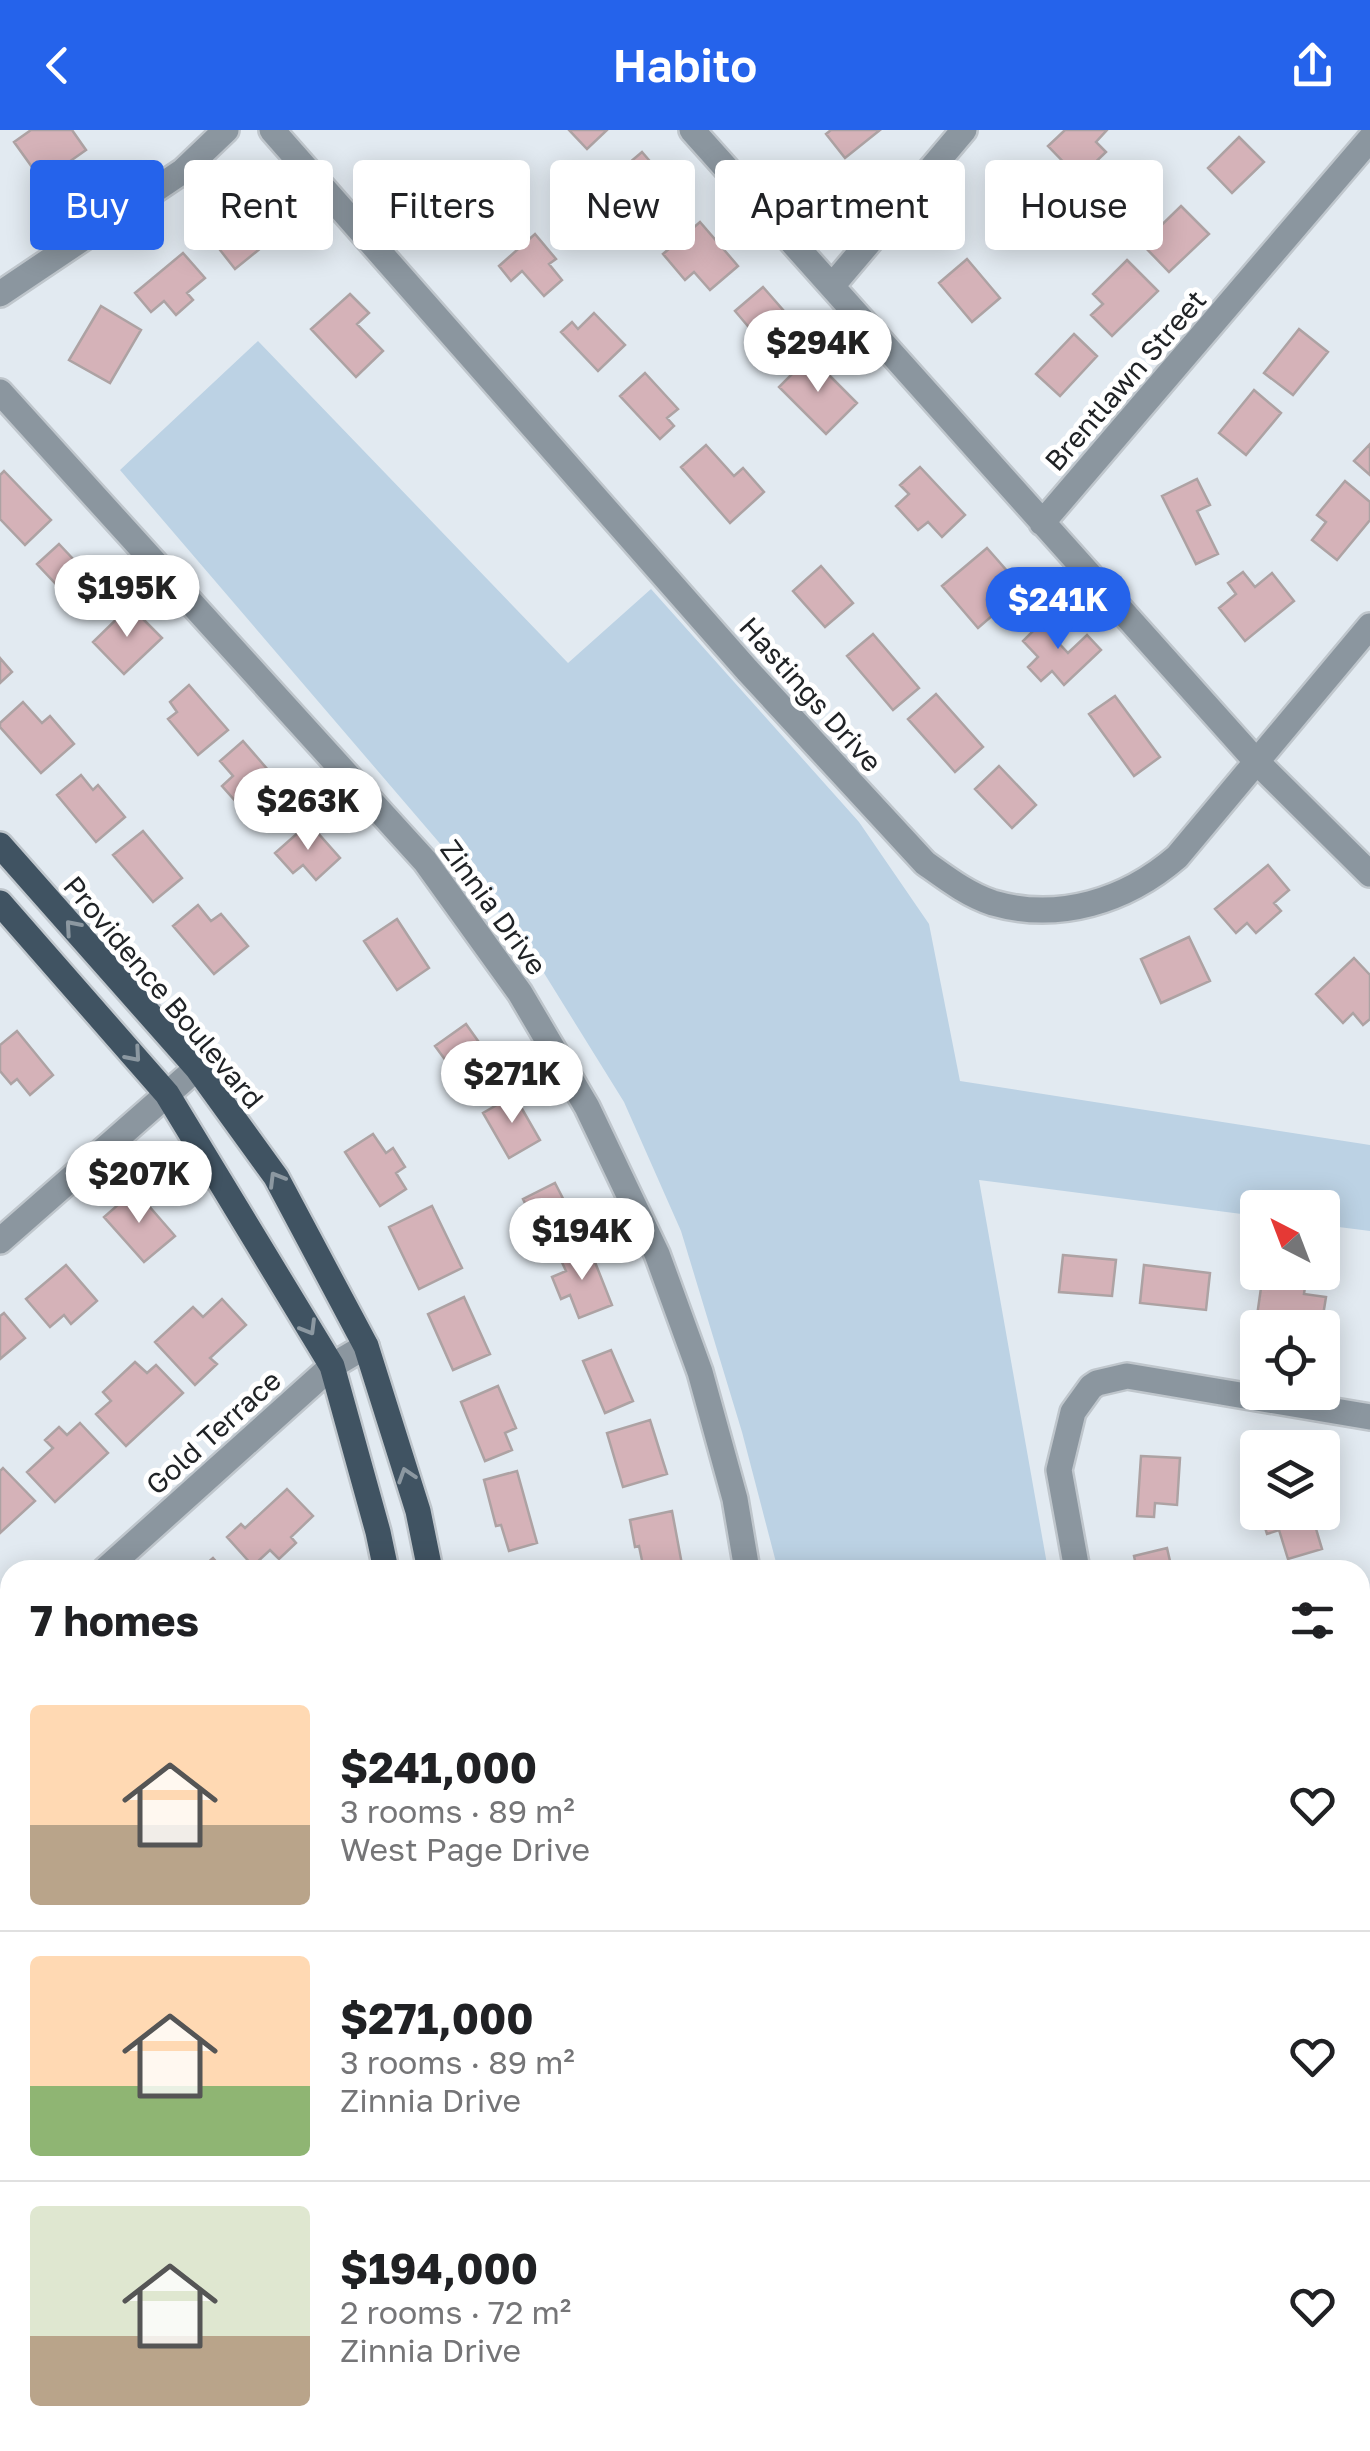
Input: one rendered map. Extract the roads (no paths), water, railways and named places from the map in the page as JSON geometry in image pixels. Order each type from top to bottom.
[{"type":"main road","name":"Providence Boulevard","points":[[0,845],[198,1068],[276,1177],[366,1346],[418,1510],[428,1560]]},
{"type":"main road","points":[[0,903],[167,1094],[332,1366],[384,1560]]},
{"type":"street","points":[[0,294],[183,171],[226,130]]},
{"type":"street","name":"Hastings Drive","points":[[272,130],[747,670],[925,863],[960,888],[992,902],[1039,910],[1106,901],[1154,877],[1177,858],[1370,626]]},
{"type":"street","points":[[692,130],[1256,761],[1370,874]]},
{"type":"street","points":[[832,286],[964,130]]},
{"type":"street","name":"Brentlawn Street","points":[[1042,523],[1370,139]]},
{"type":"street","name":"Zinnia Drive","points":[[0,392],[425,861],[520,993],[587,1106],[657,1254],[700,1372],[735,1499],[745,1560]]},
{"type":"street","points":[[0,1240],[198,1068]]},
{"type":"street","name":"Gold Terrace","points":[[116,1560],[332,1366],[366,1346]]},
{"type":"street","points":[[1075,1560],[1058,1470],[1073,1412],[1097,1383],[1126,1376],[1370,1417]]}]
